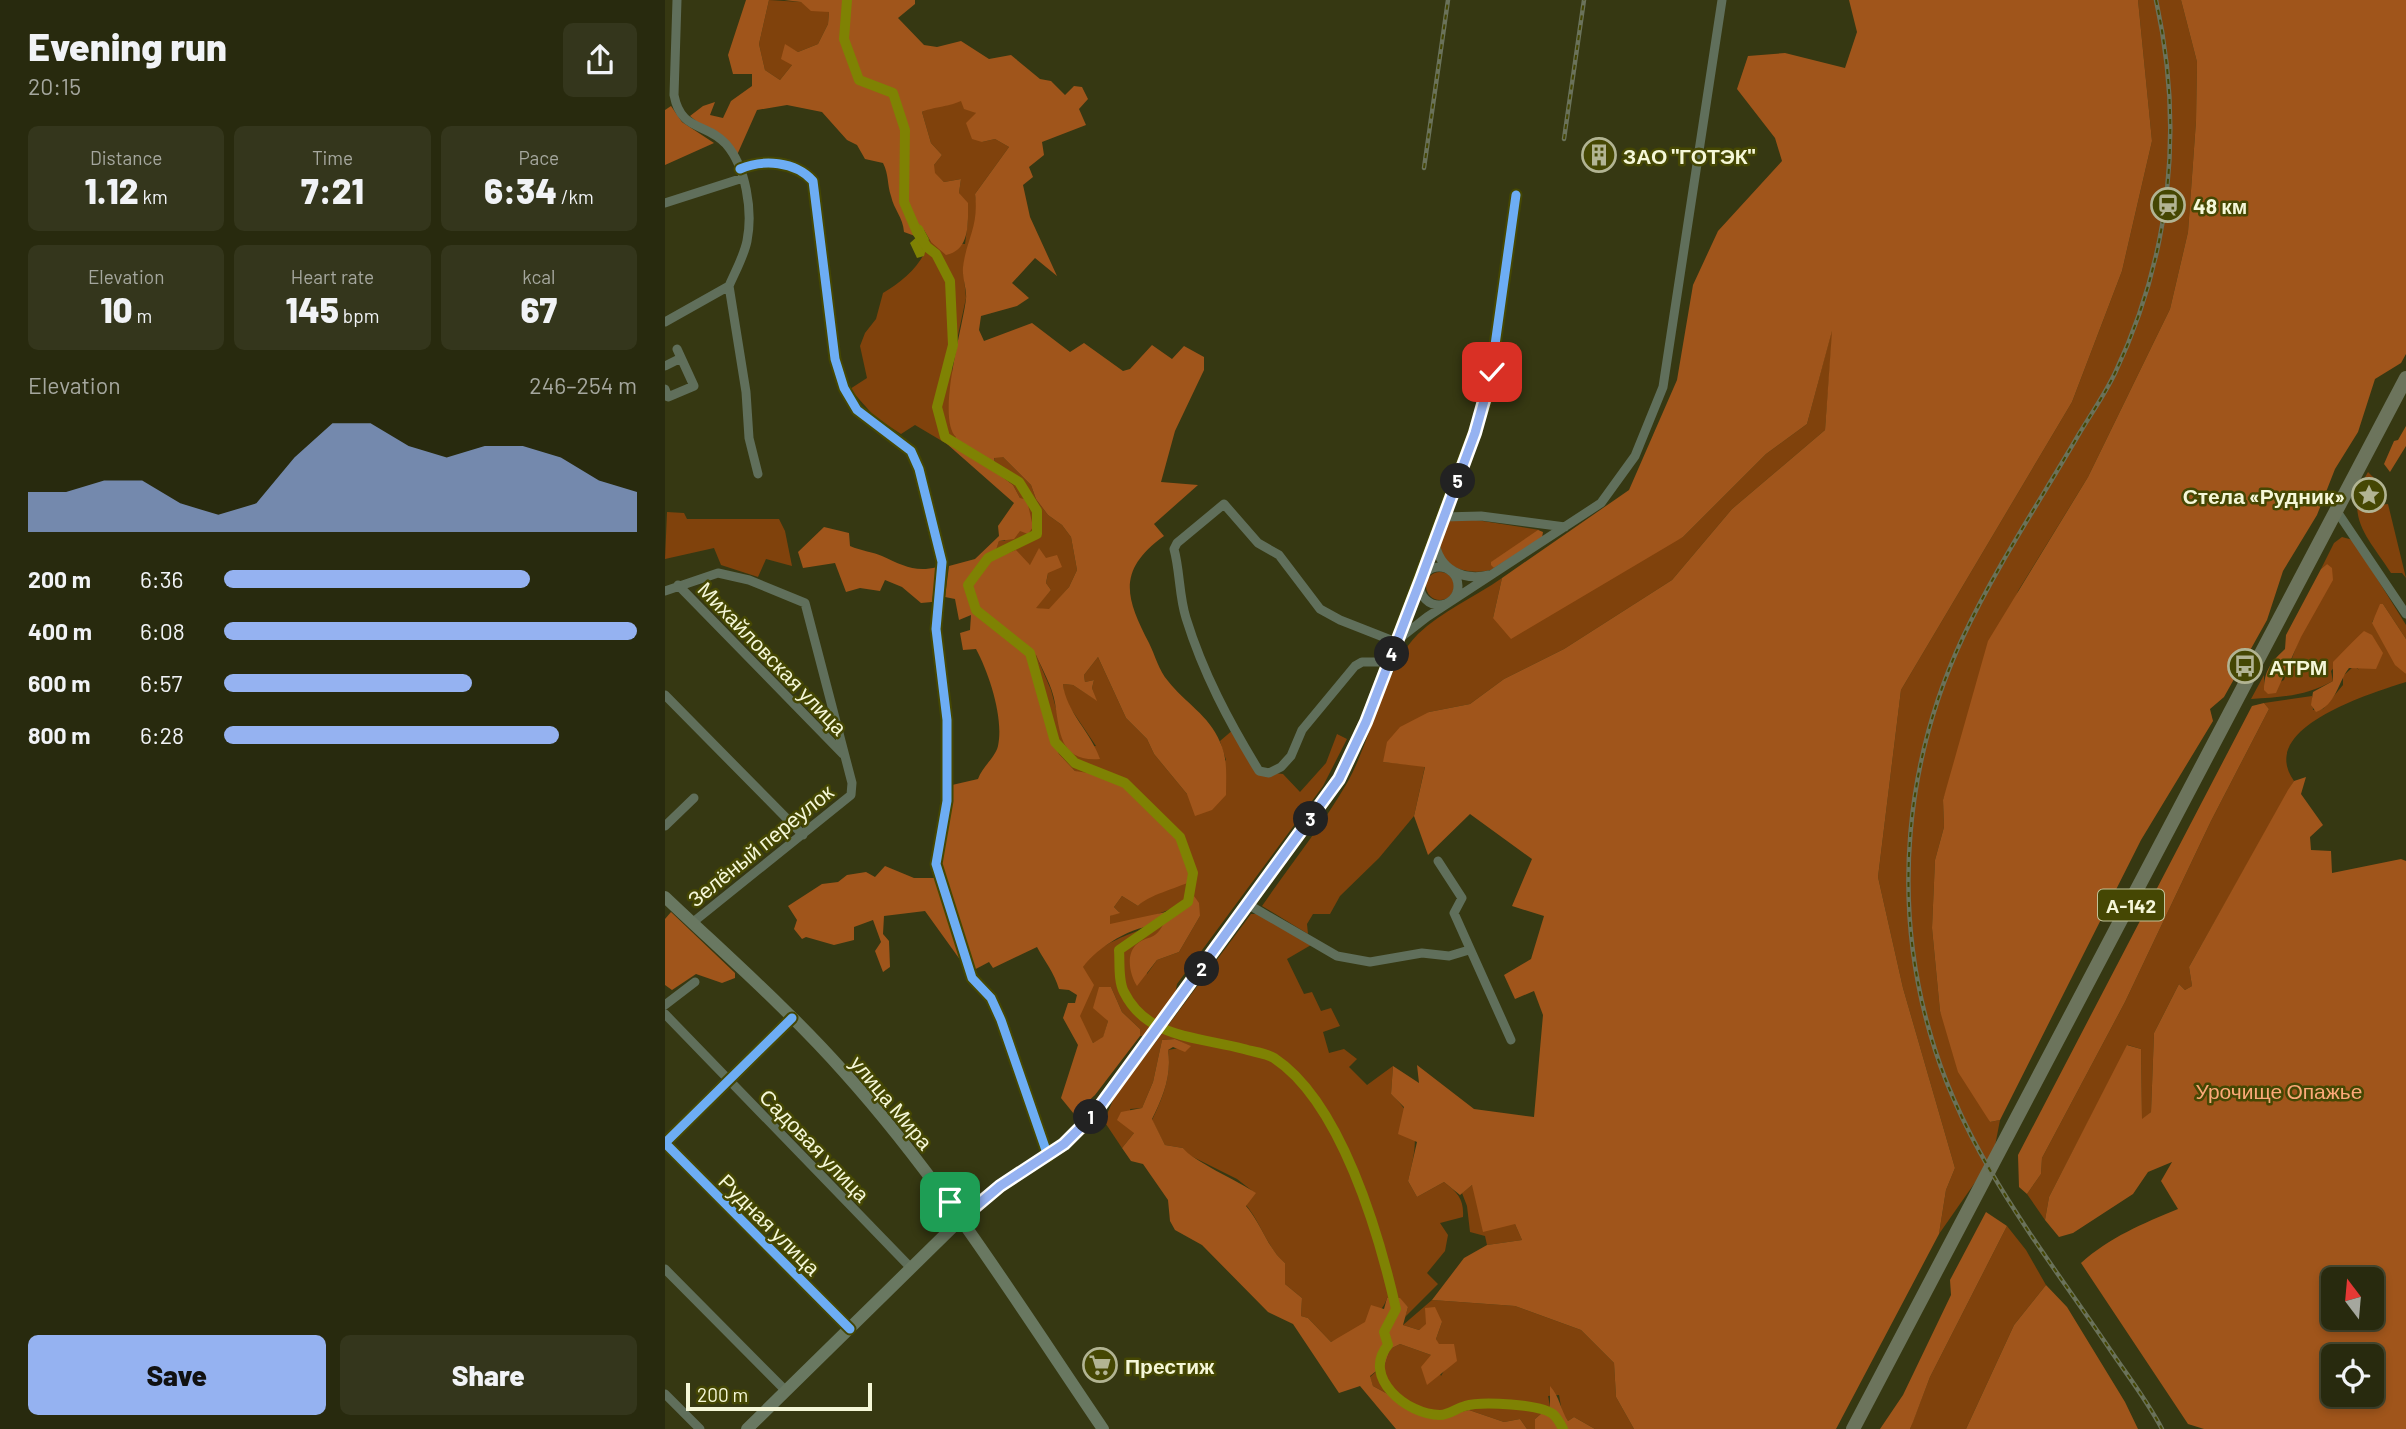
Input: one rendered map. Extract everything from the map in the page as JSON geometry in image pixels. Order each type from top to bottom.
[{"type":"highway","name":"А-142","points":[[1853,1429],[2164,843],[2406,378]]},
{"type":"main road","name":"улица Мира","points":[[665,897],[792,1018],[861,1091],[962,1218],[1100,1428]]},
{"type":"main road","points":[[747,1429],[962,1218]]},
{"type":"street","points":[[677,0],[674,95],[677,110],[687,121],[725,142],[741,174],[748,204],[747,242],[729,286],[746,393],[749,438],[758,474]]},
{"type":"street","points":[[1396,642],[1448,603],[1501,571],[1601,503],[1635,456],[1663,387],[1722,0]]},
{"type":"street","points":[[665,203],[766,162],[795,169],[813,181],[835,359],[844,388],[857,410],[911,450],[919,469],[942,562],[936,629],[947,720],[947,801],[936,864],[958,927],[965,961],[972,978],[991,998],[1001,1020],[1048,1156]]},
{"type":"street","points":[[962,1218],[1000,1186],[1064,1144],[1095,1113],[1339,779],[1366,722],[1488,395],[1516,195]]},
{"type":"street","points":[[665,322],[729,286]]},
{"type":"street","points":[[665,366],[679,354],[694,386],[669,397],[665,389]]},
{"type":"street","points":[[1379,662],[1362,662],[1355,666],[1302,730],[1291,756],[1281,767],[1269,773],[1259,771],[1216,698],[1203,668],[1185,617],[1176,556],[1177,542],[1224,504],[1258,543],[1279,555],[1320,608],[1340,620],[1396,642]]},
{"type":"street","points":[[2336,510],[2406,614]]},
{"type":"street","points":[[1443,517],[1481,516],[1565,527]]},
{"type":"street","points":[[1435,540],[1440,562],[1450,570],[1458,587],[1448,603],[1437,605],[1426,600],[1420,590],[1421,579],[1434,568],[1450,570],[1474,577],[1501,571]]},
{"type":"street","points":[[665,591],[718,573],[749,580],[805,603],[844,755]]},
{"type":"street","name":"Михайловская улица","points":[[678,586],[844,755]]},
{"type":"street","points":[[665,695],[803,835]]},
{"type":"street","name":"Зелёный переулок","points":[[692,923],[851,795],[852,783],[844,755]]},
{"type":"street","points":[[665,826],[694,798]]},
{"type":"street","points":[[1438,861],[1462,898],[1454,913],[1511,1040]]},
{"type":"street","points":[[1249,905],[1337,956],[1370,962],[1422,953],[1449,956],[1469,950]]},
{"type":"street","points":[[665,1005],[695,982]]},
{"type":"street","name":"Садовая улица","points":[[665,1014],[911,1268]]},
{"type":"street","points":[[665,1143],[792,1018]]},
{"type":"street","name":"Рудная улица","points":[[665,1143],[849,1329]]},
{"type":"street","points":[[665,1269],[786,1391]]},
{"type":"street","points":[[665,1394],[700,1429]]},
{"type":"shaded area","points":[[769,0],[801,2],[829,12],[828,24],[818,44],[798,52],[785,45],[792,65],[780,80],[765,70],[759,44]]},
{"type":"shaded area","points":[[2138,0],[2181,0],[2197,62],[2196,121],[2188,232],[2170,309],[2088,477],[2018,591],[1943,800],[1944,827],[1935,860],[1932,928],[1940,1011],[1990,1122],[2000,1120],[1995,1146],[1983,1171],[1939,1234],[1946,1190],[1955,1168],[1903,988],[1878,877],[1901,690],[2072,402],[2122,271],[2152,141]]},
{"type":"shaded area","points":[[961,100],[976,113],[982,142],[995,139],[1009,147],[975,194],[978,215],[963,268],[966,298],[952,363],[956,437],[947,444],[915,425],[901,434],[875,417],[850,389],[867,378],[860,346],[865,333],[876,319],[883,293],[899,283],[919,263],[929,239],[931,242],[965,244],[968,221],[959,193],[961,179],[944,182],[934,173],[934,165],[942,155],[931,143],[922,112]]},
{"type":"shaded area","points":[[914,221],[922,226],[929,239],[924,256],[917,258],[910,243],[920,234],[912,225]]},
{"type":"shaded area","points":[[1833,326],[1825,430],[1732,509],[1672,580],[1564,649],[1504,679],[1470,704],[1429,712],[1383,762],[1425,766],[1414,816],[1379,858],[1340,896],[1330,914],[1313,914],[1307,924],[1308,934],[1262,906],[1347,783],[1397,664],[1418,634],[1437,618],[1502,578],[1493,618],[1683,537],[1766,454],[1807,424]]},
{"type":"shaded area","points":[[994,457],[1003,457],[1031,485],[1036,499],[1048,515],[1062,525],[1071,537],[1077,570],[1069,587],[1049,610],[1035,608],[1051,590],[1046,583],[1047,565],[1039,549],[1031,565],[992,560],[999,541],[1005,541],[1020,498],[1013,485],[997,473]]},
{"type":"shaded area","points":[[2368,472],[2378,482],[2374,491],[2368,489],[2364,496],[2380,505],[2388,504],[2406,578],[2402,573],[2391,573],[2361,526],[2357,501]]},
{"type":"shaded area","points":[[667,512],[684,513],[687,519],[779,519],[785,531],[792,566],[766,559],[758,577],[721,565],[714,548],[665,559]]},
{"type":"shaded area","points":[[1447,520],[1476,520],[1540,530],[1492,562],[1494,568],[1497,568],[1471,571],[1449,564],[1442,556],[1438,546]]},
{"type":"shaded area","points":[[2342,537],[2353,540],[2406,625],[2406,639],[2383,604],[2372,622],[2406,674],[2406,682],[2368,695],[2322,716],[2303,730],[2290,745],[2286,762],[2294,781],[2189,967],[2192,986],[2185,990],[2179,984],[2154,1033],[2151,1112],[2142,1120],[2141,1049],[2128,1045],[2049,1197],[2045,1220],[2027,1194],[2041,1174],[2042,1158],[2125,1002],[2211,821],[2269,709],[2264,703],[2312,696],[2313,710],[2323,709],[2343,685],[2343,676],[2354,666],[2359,670],[2346,654],[2331,671],[2333,681],[2323,686],[2293,695],[2251,699],[2264,675],[2264,690],[2284,680],[2327,564],[2321,569],[2334,543]]},
{"type":"shaded area","points":[[1440,572],[1450,576],[1454,586],[1450,596],[1440,600],[1430,596],[1426,586],[1430,576]]},
{"type":"shaded area","points":[[1030,653],[1036,655],[1051,690],[1067,749],[1096,746],[1065,700],[1063,684],[1073,685],[1096,700],[1092,688],[1094,680],[1085,682],[1084,675],[1098,657],[1126,718],[1147,739],[1154,754],[1187,794],[1226,760],[1220,741],[1234,729],[1259,771],[1283,774],[1300,792],[1326,763],[1337,734],[1347,739],[1323,786],[1177,984],[1175,995],[1147,1036],[1140,1036],[1140,1029],[1122,1012],[1111,987],[1103,1015],[1108,1021],[1103,1038],[1093,1043],[1079,1016],[1085,996],[1083,967],[1087,960],[1105,946],[1132,933],[1156,926],[1164,925],[1155,938],[1138,944],[1147,974],[1157,960],[1179,952],[1200,916],[1188,902],[1129,922],[1110,925],[1110,916],[1119,912],[1114,907],[1122,896],[1138,906],[1148,896],[1191,881],[1193,873],[1180,837],[1151,812],[1075,771],[1059,754],[1045,719],[1045,697]]},
{"type":"shaded area","points":[[1251,914],[1257,914],[1311,945],[1287,959],[1304,994],[1312,992],[1321,1011],[1331,1008],[1340,1026],[1323,1032],[1329,1053],[1344,1049],[1357,1059],[1349,1067],[1367,1085],[1393,1066],[1391,1094],[1408,1115],[1415,1134],[1408,1181],[1417,1197],[1444,1182],[1456,1193],[1462,1205],[1463,1217],[1440,1223],[1448,1235],[1445,1251],[1427,1273],[1438,1284],[1405,1317],[1408,1307],[1400,1299],[1387,1298],[1384,1306],[1372,1319],[1331,1342],[1308,1318],[1301,1316],[1302,1298],[1285,1284],[1285,1263],[1274,1251],[1246,1205],[1255,1193],[1237,1179],[1187,1154],[1183,1148],[1165,1145],[1152,1120],[1166,1086],[1168,1050],[1190,1046],[1175,1039],[1162,1040],[1153,1082],[1142,1108],[1130,1109],[1134,1133],[1122,1148],[1104,1121],[1114,1098]]},
{"type":"shaded area","points":[[1472,1185],[1515,1224],[1522,1240],[1487,1245],[1485,1236],[1470,1232],[1467,1206],[1462,1193]]},
{"type":"shaded area","points":[[2007,1226],[2026,1250],[2046,1285],[2014,1325],[1966,1429],[1910,1429],[1930,1377]]},
{"type":"shaded area","points":[[1432,1300],[1515,1306],[1581,1330],[1614,1363],[1616,1397],[1634,1429],[1595,1429],[1574,1417],[1568,1421],[1562,1412],[1559,1395],[1548,1396],[1550,1406],[1535,1419],[1535,1429],[1527,1429],[1520,1419],[1504,1422],[1469,1410],[1452,1414],[1415,1409],[1373,1386],[1370,1377],[1385,1364],[1390,1349],[1400,1344],[1431,1355],[1441,1376],[1447,1366],[1436,1339],[1442,1322],[1426,1325],[1419,1330],[1403,1325]]},
{"type":"green space","points":[[746,0],[769,0],[759,44],[765,70],[780,80],[792,65],[781,59],[785,44],[798,52],[818,44],[828,24],[829,12],[811,11],[801,2],[784,0],[915,0],[915,4],[898,18],[924,45],[937,47],[961,41],[989,59],[1011,55],[1040,79],[1051,81],[1065,95],[1074,86],[1082,87],[1088,99],[1079,109],[1086,125],[1042,142],[1044,155],[1029,167],[1033,177],[1023,185],[1030,217],[1057,276],[1035,258],[1012,283],[1029,298],[1017,306],[981,316],[979,330],[984,341],[1032,323],[1070,352],[1084,343],[1123,371],[1130,369],[1152,345],[1172,359],[1184,346],[1204,357],[1204,370],[1175,431],[1161,482],[1198,485],[1154,524],[1164,536],[1138,561],[1130,585],[1135,612],[1162,673],[1210,724],[1223,748],[1226,795],[1212,810],[1195,816],[1187,794],[1154,754],[1147,739],[1126,718],[1098,657],[1084,675],[1085,682],[1094,680],[1092,688],[1097,701],[1073,685],[1063,684],[1069,704],[1100,759],[1087,759],[1070,751],[1061,735],[1050,685],[1036,655],[1030,654],[1045,697],[1045,720],[1059,754],[1075,771],[1108,777],[1140,794],[1151,813],[1181,842],[1190,860],[1192,881],[1155,895],[1138,906],[1122,896],[1114,907],[1120,913],[1110,916],[1110,924],[1166,912],[1194,896],[1199,903],[1200,916],[1179,952],[1157,960],[1137,986],[1131,971],[1133,948],[1144,939],[1154,936],[1163,925],[1152,925],[1118,937],[1098,951],[1083,967],[1094,985],[1080,1016],[1093,1043],[1103,1037],[1108,1021],[1093,1008],[1099,987],[1111,987],[1122,1012],[1140,1029],[1140,1036],[1095,1095],[1074,1114],[1061,1098],[1078,1045],[1063,1018],[1068,1003],[1075,1003],[1077,995],[1069,990],[1059,989],[1037,947],[993,968],[989,962],[972,971],[939,859],[952,785],[978,779],[998,746],[999,722],[990,683],[976,649],[963,650],[960,633],[970,630],[971,615],[959,620],[955,599],[945,597],[949,566],[975,559],[999,536],[998,526],[1014,503],[947,444],[956,437],[951,427],[950,392],[966,299],[963,267],[974,224],[975,194],[1009,147],[995,139],[982,142],[972,139],[966,123],[976,113],[964,109],[961,101],[922,112],[931,143],[942,155],[934,165],[935,173],[944,182],[961,179],[959,193],[968,203],[964,242],[960,248],[946,255],[931,242],[924,230],[915,236],[904,232],[892,201],[883,163],[865,159],[857,145],[847,140],[822,112],[787,105],[757,110],[737,155],[690,116],[703,106],[715,102],[710,115],[723,118],[731,101],[752,86],[752,74],[733,74],[728,55]],"holes":[[[1003,457],[1031,485],[1036,499],[1048,515],[1062,525],[1071,537],[1077,570],[1069,587],[1049,609],[1036,608],[1051,590],[1046,583],[1048,573],[1062,567],[1057,555],[1046,558],[1039,548],[1030,565],[1016,550],[993,559],[999,541],[1014,539],[1020,531],[1028,534],[1033,527],[1027,500],[1020,498],[1013,485],[997,473],[994,458]]]},
{"type":"green space","points":[[1849,0],[2138,0],[2152,141],[2122,271],[2072,402],[1901,690],[1878,877],[1903,988],[1955,1168],[1946,1190],[1939,1234],[1836,1429],[1634,1429],[1616,1397],[1614,1363],[1581,1330],[1515,1306],[1432,1300],[1464,1258],[1487,1245],[1522,1240],[1515,1224],[1483,1232],[1472,1185],[1460,1195],[1444,1182],[1417,1197],[1408,1181],[1417,1142],[1398,1134],[1404,1107],[1391,1094],[1393,1066],[1419,1083],[1417,1065],[1474,1109],[1534,1117],[1543,1015],[1534,991],[1515,999],[1504,975],[1531,959],[1544,916],[1512,906],[1532,859],[1470,814],[1428,855],[1414,816],[1425,767],[1383,762],[1387,742],[1400,727],[1429,712],[1470,704],[1504,679],[1564,649],[1672,580],[1732,509],[1825,430],[1832,331],[1807,424],[1766,454],[1683,537],[1511,639],[1493,618],[1502,578],[1629,490],[1677,380],[1693,285],[1718,231],[1782,161],[1775,138],[1737,89],[1748,56],[1785,53],[1845,68],[1857,32]]},
{"type":"green space","points":[[2181,0],[2406,0],[2406,354],[2401,363],[2375,379],[2358,432],[2335,469],[2317,515],[2283,571],[2267,620],[2224,697],[2210,709],[2213,721],[2141,840],[2000,1120],[1990,1122],[1958,1072],[1940,1011],[1932,928],[1935,860],[1944,827],[1943,800],[1988,641],[2088,477],[2170,309],[2188,232],[2196,121],[2197,62]]},
{"type":"green space","points":[[671,106],[682,122],[714,143],[665,165],[665,110]]},
{"type":"green space","points":[[2406,426],[2406,446],[2390,472],[2384,464],[2394,441],[2398,440]]},
{"type":"green space","points":[[824,527],[849,533],[850,546],[902,565],[915,569],[937,567],[932,602],[921,603],[902,587],[885,580],[880,591],[860,588],[846,592],[835,563],[803,568],[798,552]]},
{"type":"green space","points":[[1538,530],[1543,532],[1542,538],[1494,568],[1491,565],[1491,562]]},
{"type":"green space","points":[[2327,564],[2332,568],[2333,580],[2301,637],[2276,693],[2268,694],[2264,690],[2267,672],[2285,649],[2286,635],[2321,569]]},
{"type":"green space","points":[[2380,604],[2383,604],[2406,639],[2406,674],[2395,665],[2372,623]]},
{"type":"green space","points":[[2364,631],[2372,635],[2383,653],[2376,669],[2349,668],[2332,699],[2316,712],[2311,705],[2313,692],[2333,681],[2333,662]]},
{"type":"green space","points":[[2264,703],[2269,709],[2211,821],[2125,1002],[2042,1158],[2041,1174],[2027,1194],[2019,1187],[2018,1155],[2252,706]]},
{"type":"green space","name":"Урочище Опажье","points":[[2306,777],[2301,794],[2323,825],[2310,837],[2311,850],[2331,851],[2332,873],[2401,859],[2406,861],[2406,1429],[2204,1429],[2188,1424],[2081,1263],[2115,1238],[2178,1209],[2161,1181],[2172,1162],[2148,1172],[2133,1194],[2073,1233],[2059,1237],[2045,1220],[2049,1197],[2127,1045],[2141,1049],[2142,1119],[2151,1112],[2154,1033],[2179,984],[2185,990],[2192,986],[2189,967],[2294,781]]},
{"type":"green space","points":[[885,866],[914,878],[936,878],[958,942],[961,961],[925,911],[884,916],[883,934],[889,941],[890,967],[883,972],[875,951],[881,942],[873,920],[854,927],[854,940],[834,945],[806,937],[802,939],[794,929],[797,920],[788,906],[822,884],[838,882],[847,875],[866,872],[875,877]]},
{"type":"green space","points":[[671,912],[735,973],[735,978],[722,983],[696,974],[672,990],[665,985],[665,919]]},
{"type":"green space","points":[[1175,1039],[1191,1046],[1185,1052],[1173,1047],[1168,1050],[1166,1086],[1152,1119],[1165,1145],[1183,1148],[1196,1159],[1256,1193],[1246,1206],[1274,1251],[1285,1263],[1285,1284],[1302,1298],[1301,1316],[1308,1318],[1331,1342],[1365,1322],[1371,1305],[1384,1309],[1387,1298],[1400,1298],[1408,1307],[1403,1325],[1419,1330],[1426,1324],[1425,1308],[1435,1307],[1442,1322],[1436,1339],[1439,1344],[1454,1344],[1457,1361],[1427,1385],[1421,1367],[1431,1355],[1400,1344],[1390,1349],[1385,1364],[1370,1376],[1373,1386],[1415,1409],[1452,1414],[1469,1410],[1504,1422],[1520,1419],[1527,1429],[1396,1429],[1360,1386],[1339,1393],[1293,1324],[1268,1312],[1202,1245],[1175,1230],[1170,1221],[1168,1200],[1143,1164],[1131,1161],[1122,1148],[1134,1133],[1117,1120],[1121,1112],[1142,1108],[1153,1082],[1162,1040]]},
{"type":"green space","points":[[1986,1212],[2007,1226],[1930,1377],[1910,1429],[1880,1429],[1903,1395],[1951,1295],[1950,1280]]},
{"type":"green space","points":[[2046,1285],[2067,1307],[2125,1402],[2138,1429],[1966,1429],[2014,1325]]},
{"type":"green space","points":[[1550,1386],[1568,1421],[1574,1417],[1595,1429],[1535,1429],[1535,1419],[1550,1406]]},
{"type":"waterway","points":[[847,0],[844,39],[859,80],[893,93],[905,130],[904,202],[917,232],[927,247],[936,254],[950,281],[953,345],[937,407],[945,437],[1019,482],[1037,511],[1037,534],[988,558],[968,585],[976,610],[1030,653],[1055,742],[1075,763],[1125,783],[1180,837],[1193,873],[1188,902],[1119,950],[1120,977],[1124,992],[1134,1007],[1160,1028],[1274,1058],[1298,1078],[1319,1105],[1354,1172],[1389,1278],[1396,1309],[1384,1332],[1388,1345],[1381,1357],[1380,1369],[1391,1392],[1414,1409],[1440,1415],[1473,1404],[1511,1404],[1537,1408],[1554,1415],[1563,1429]]},
{"type":"railway","points":[[1424,168],[1448,0]]},
{"type":"railway","points":[[1564,139],[1584,0]]},
{"type":"railway","points":[[2156,0],[2165,48],[2170,143],[2160,237],[2149,283],[2134,328],[2111,381],[1990,585],[1943,684],[1917,782],[1908,883],[1918,983],[1944,1077],[1963,1119],[2007,1199],[2138,1389],[2162,1429]]},
{"type":"cycle path","points":[[740,169],[759,164],[778,164],[797,169],[813,181],[835,359],[844,388],[857,410],[911,451],[919,469],[942,562],[936,629],[947,720],[947,801],[936,864],[972,978],[991,998],[1001,1020],[1048,1156]]},
{"type":"cycle path","points":[[962,1218],[1000,1186],[1064,1144],[1095,1113],[1339,779],[1366,722],[1488,395],[1516,195]]},
{"type":"cycle path","points":[[792,1018],[665,1143],[850,1329]]},
{"type":"place","name":"ЗАО \"ГОТЭК\"","points":[[1599,155]]},
{"type":"place","name":"48 км","points":[[2168,205]]},
{"type":"place","name":"Стела «Рудник»","points":[[2369,495]]},
{"type":"place","name":"АТРМ","points":[[2245,666]]},
{"type":"place","name":"Престиж","points":[[1100,1365]]},
{"type":"route","points":[[950,1202],[962,1218],[1000,1186],[1064,1144],[1095,1113],[1326,799],[1339,779],[1366,722],[1475,433],[1488,395],[1492,372]]}]
